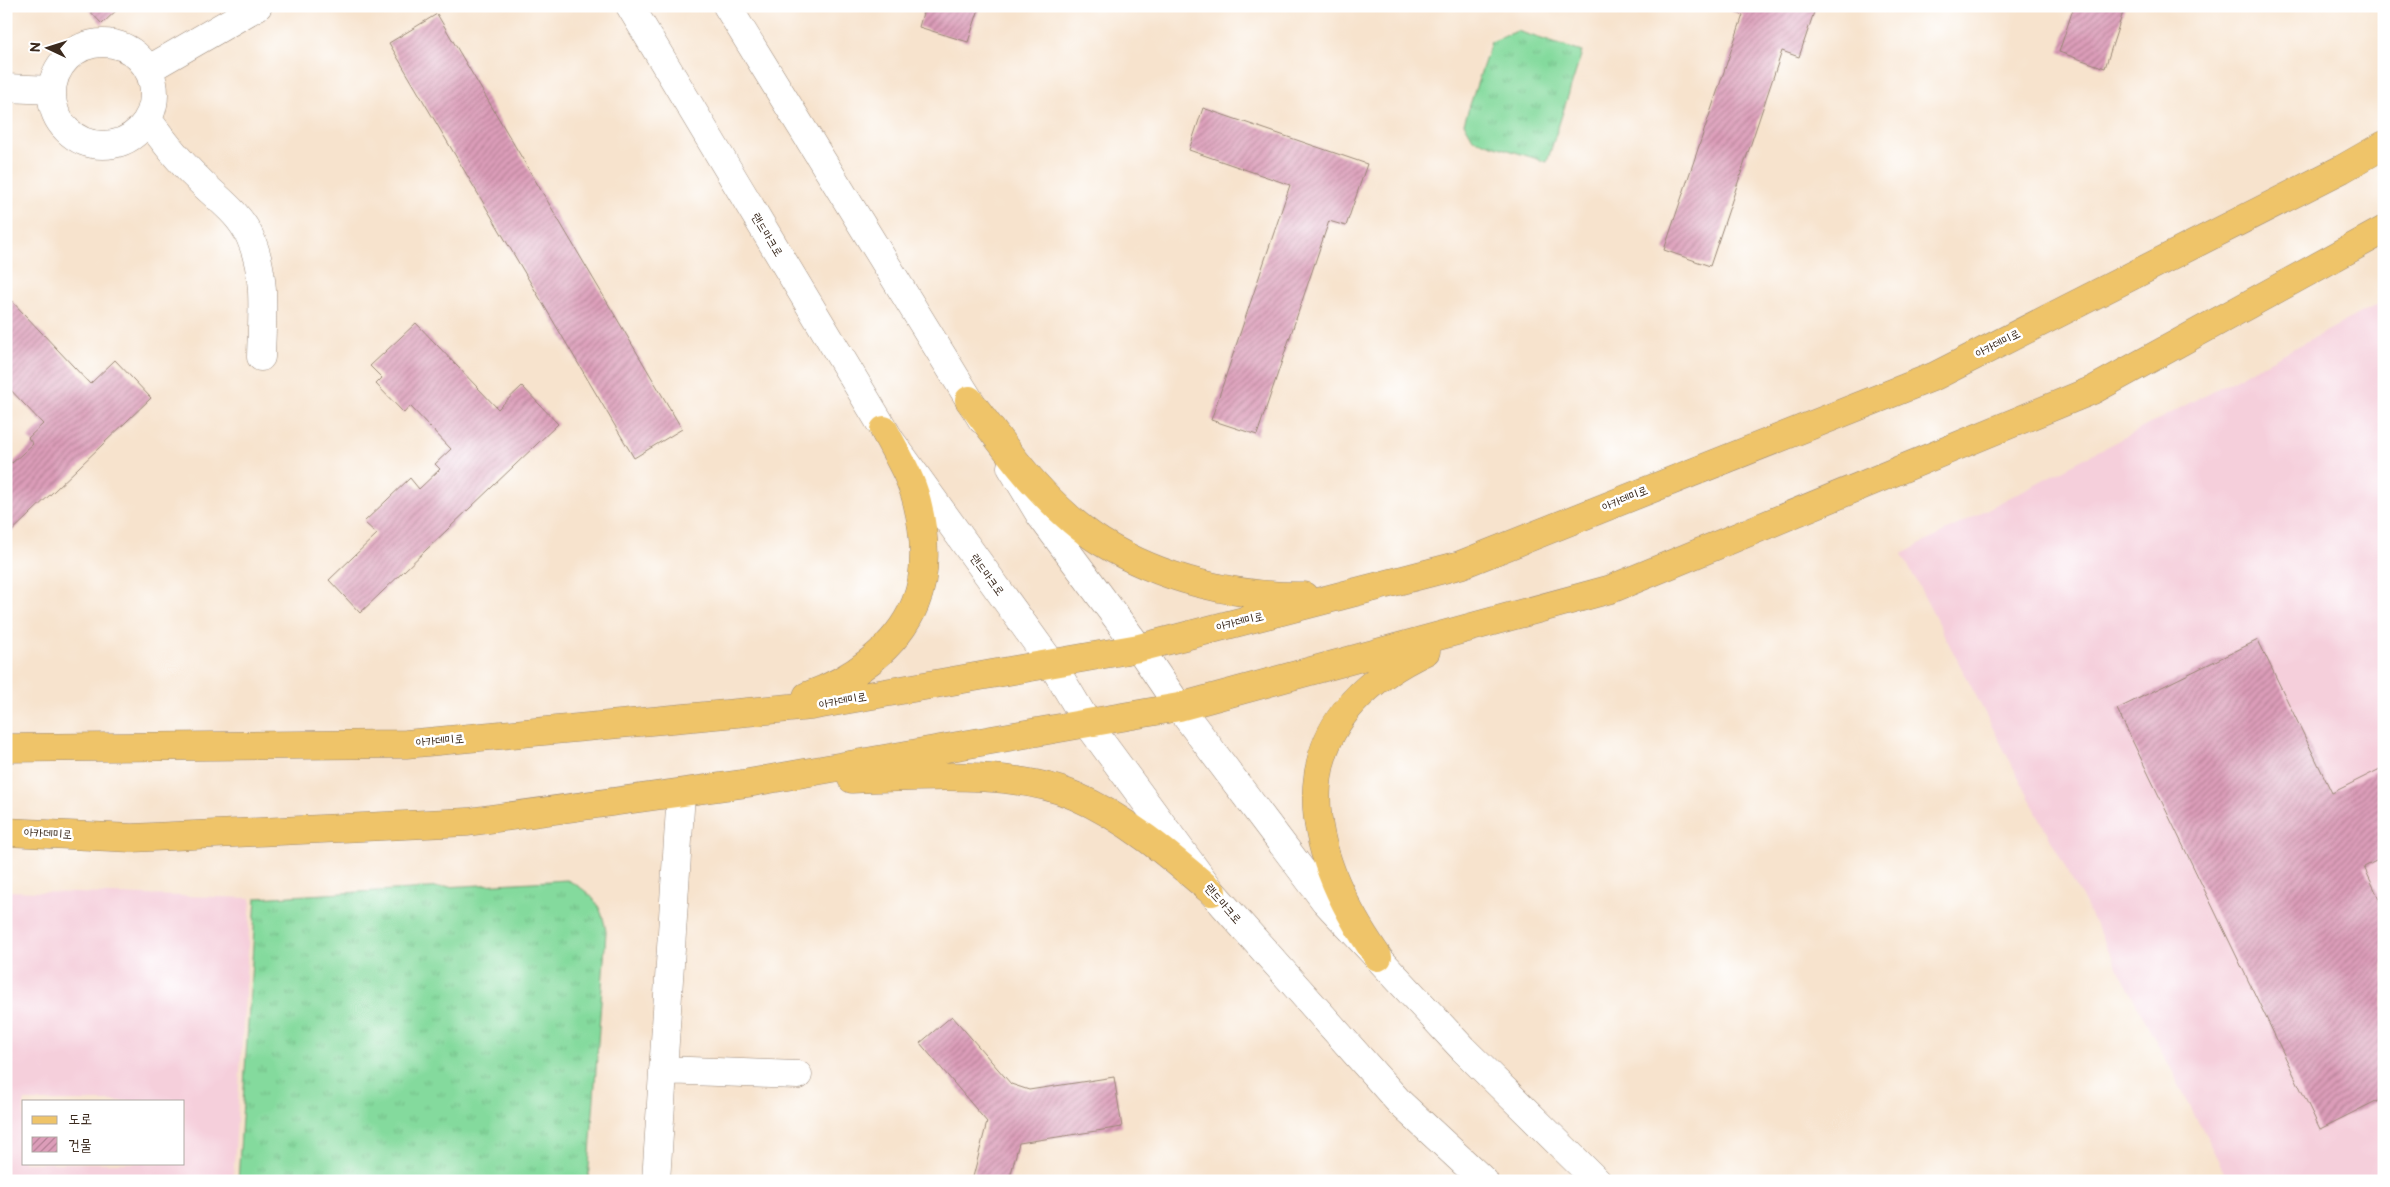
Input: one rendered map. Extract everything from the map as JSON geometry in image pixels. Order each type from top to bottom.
[{"type":"main road","name":"아카데미로","points":[[6,748],[406,744],[811,706],[1139,648],[1460,565],[1935,376],[2342,169],[2384,145]]},
{"type":"main road","name":"아카데미로","points":[[6,832],[132,838],[468,822],[748,783],[1180,707],[1611,589],[2094,390],[2384,230]]},
{"type":"main road","points":[[969,400],[1035,484],[1066,515],[1099,542],[1135,561],[1218,588],[1256,594],[1318,595],[1363,590]]},
{"type":"main road","points":[[743,712],[793,702],[825,690],[849,677],[870,661],[904,625],[916,603],[922,577],[924,552],[917,502],[908,475],[884,430]]},
{"type":"main road","points":[[1378,957],[1357,928],[1331,871],[1322,838],[1317,782],[1319,762],[1328,739],[1339,719],[1371,684],[1390,670],[1436,646],[1511,616]]},
{"type":"main road","points":[[748,783],[824,779],[943,778],[986,779],[1035,784],[1074,795],[1118,818],[1212,892]]},
{"type":"street","points":[[149,69],[258,6]]},
{"type":"street","name":"랜드마크로","points":[[630,6],[884,430],[1052,664],[1088,724],[1212,892],[1400,1103],[1484,1181]]},
{"type":"street","points":[[727,6],[1040,514],[1180,707],[1325,901],[1463,1049],[1597,1181]]},
{"type":"street","points":[[107,42],[123,46],[138,55],[149,69],[154,86],[154,104],[148,120],[136,134],[121,142],[104,146],[87,143],[71,134],[60,121],[53,106],[52,90],[56,74],[64,60],[76,49],[91,43],[107,42]]},
{"type":"street","points":[[6,88],[52,90]]},
{"type":"street","points":[[148,120],[175,156],[238,216],[250,236],[259,265],[263,298],[261,357]]},
{"type":"street","points":[[656,1181],[681,793]]},
{"type":"street","points":[[663,1070],[798,1075]]},
{"type":"shaded area","points":[[2384,301],[2384,1181],[2229,1181],[1902,554]]},
{"type":"shaded area","points":[[6,891],[251,898],[233,1181],[6,1181]]},
{"type":"green space","points":[[1517,31],[1582,52],[1547,162],[1473,139],[1464,123],[1491,42]]},
{"type":"green space","points":[[567,880],[583,889],[594,900],[602,914],[606,932],[588,1181],[238,1181],[256,898]]},
{"type":"building","points":[[85,6],[121,6],[102,24]]},
{"type":"building","points":[[925,6],[980,6],[968,42],[919,27]]},
{"type":"building","points":[[1718,6],[1816,6],[1799,57],[1782,51],[1710,266],[1664,250],[1743,15]]},
{"type":"building","points":[[2074,6],[2125,6],[2105,68],[2059,52]]},
{"type":"building","points":[[437,14],[682,429],[634,458],[389,43]]},
{"type":"building","points":[[1203,108],[1367,164],[1346,226],[1329,221],[1257,435],[1211,420],[1290,185],[1189,150]]},
{"type":"building","points":[[8,297],[90,384],[115,360],[151,398],[6,537],[6,457],[12,463],[33,444],[28,438],[43,424],[6,385],[6,299]]},
{"type":"building","points":[[416,323],[498,409],[522,386],[558,424],[360,613],[329,580],[377,534],[364,522],[410,478],[419,489],[440,469],[435,464],[451,449],[410,406],[404,413],[376,384],[382,378],[370,366]]},
{"type":"building","points":[[2258,640],[2332,793],[2384,767],[2384,857],[2364,867],[2384,909],[2384,1097],[2320,1129],[2117,709]]},
{"type":"building","points":[[952,1016],[1011,1084],[1029,1090],[1114,1077],[1122,1127],[1019,1143],[1009,1181],[972,1181],[987,1122],[920,1043]]}]
